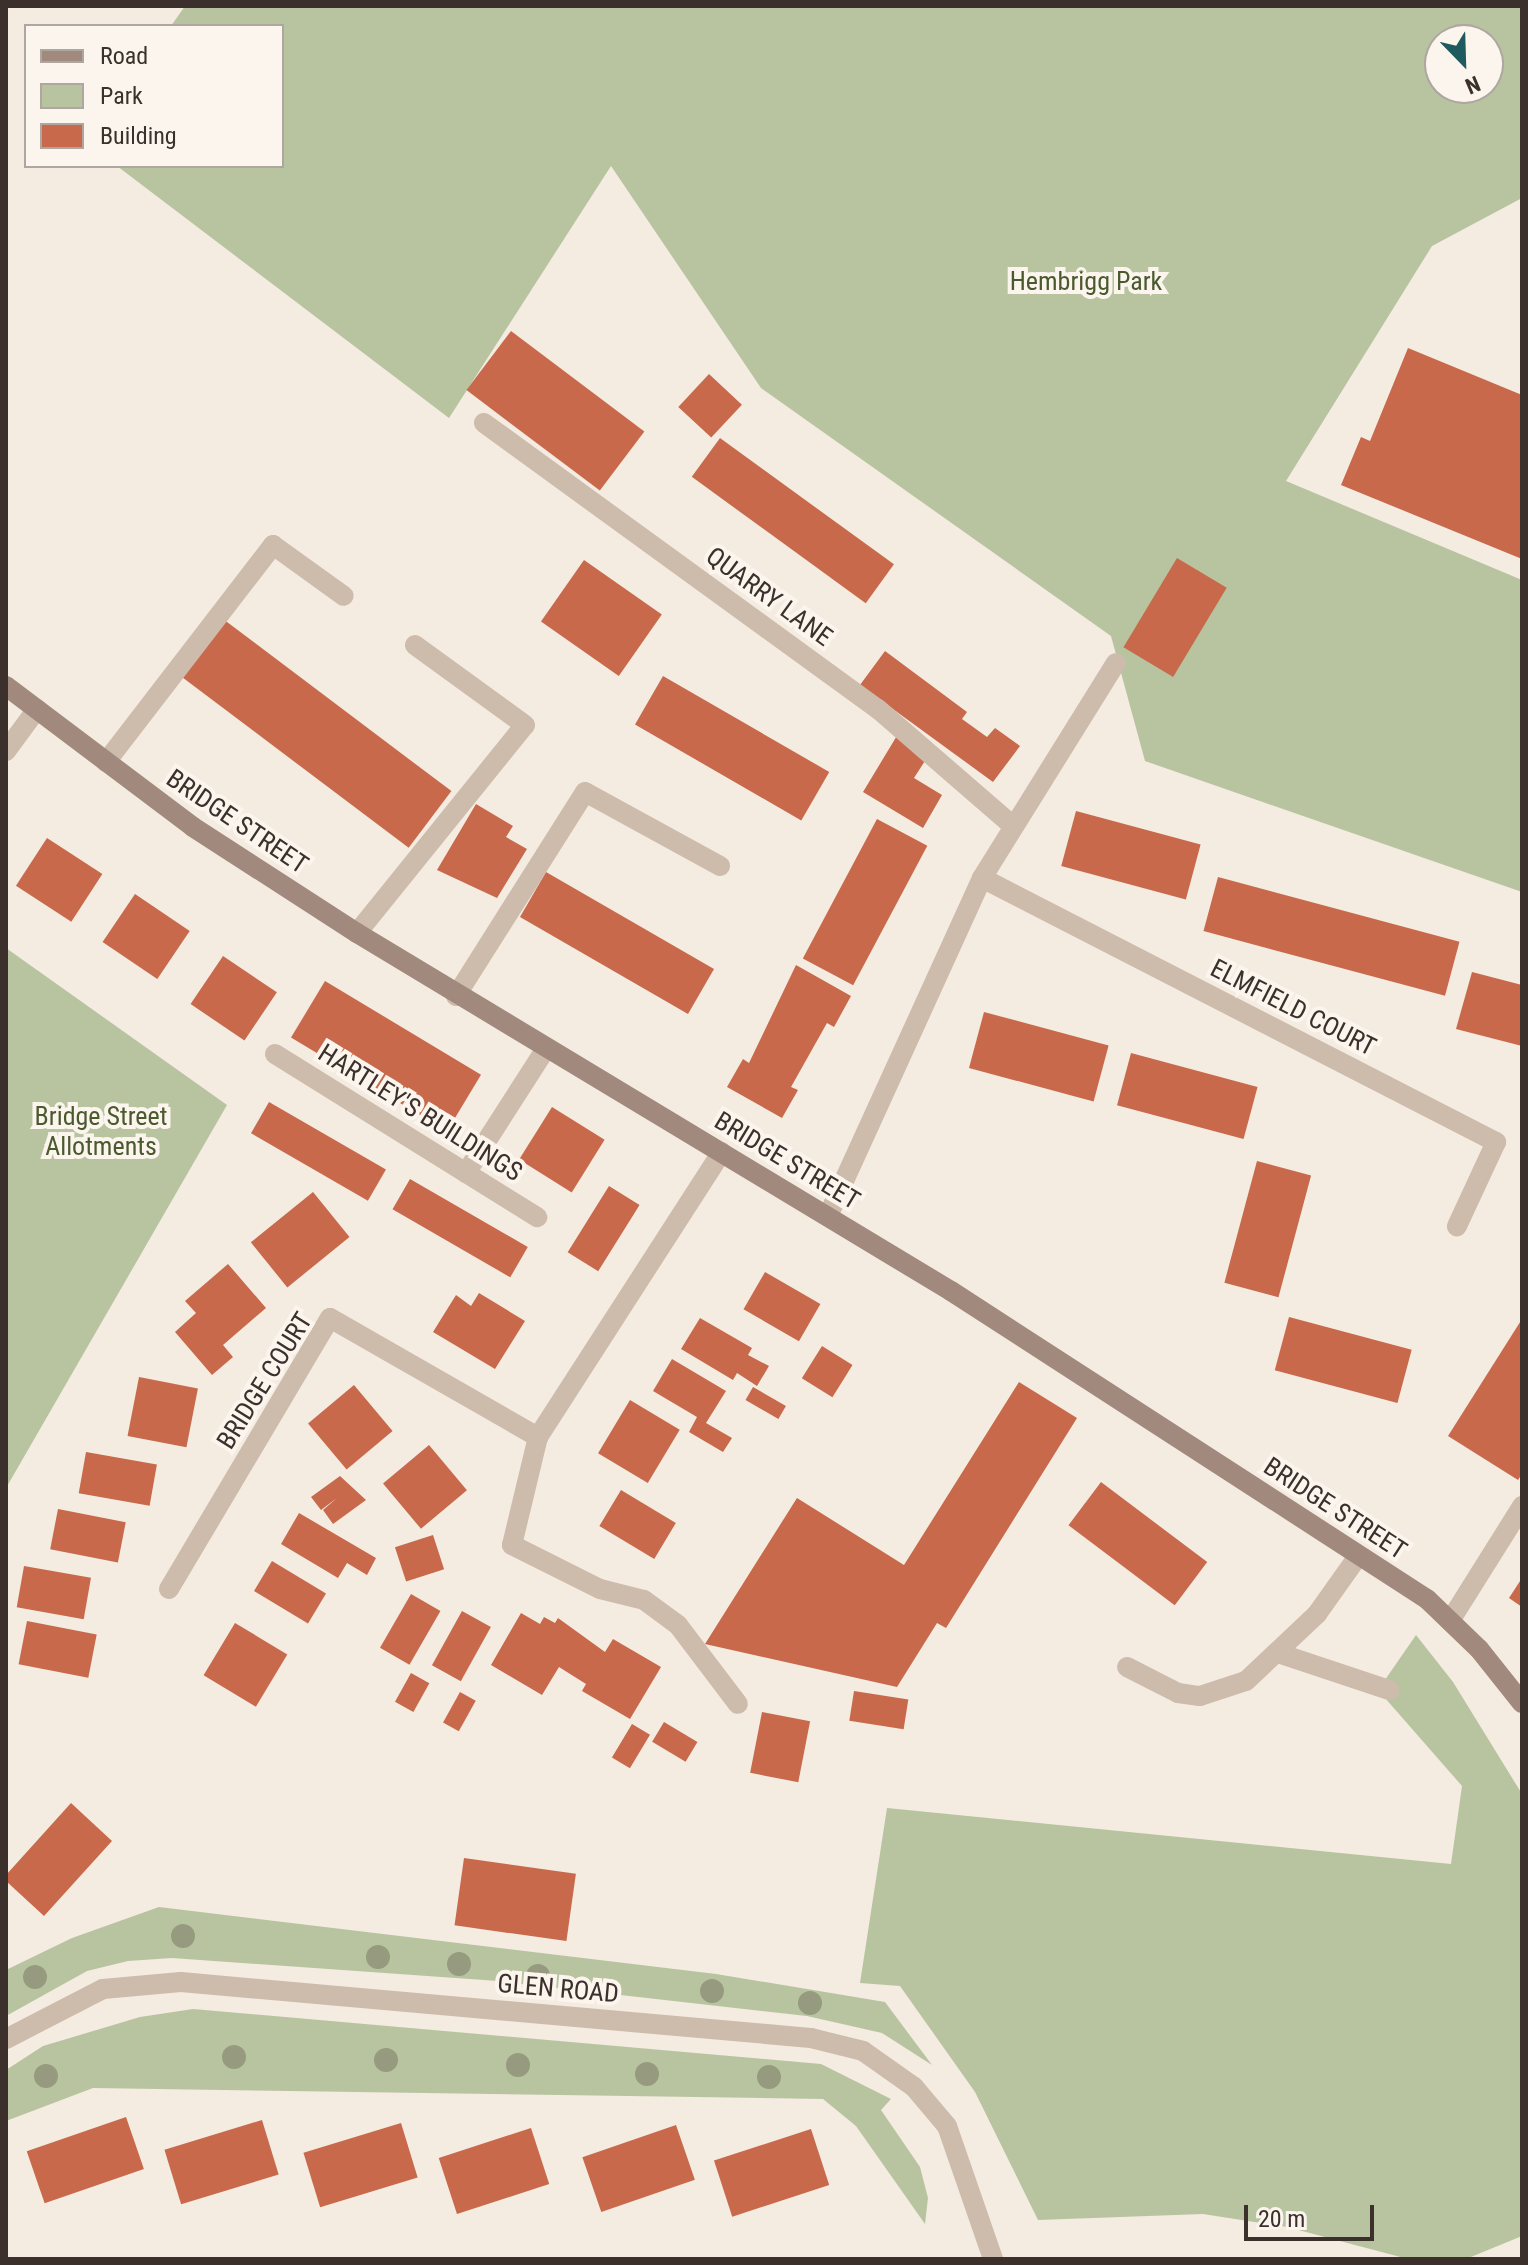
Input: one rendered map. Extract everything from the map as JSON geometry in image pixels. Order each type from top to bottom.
[{"type":"main road","name":"BRIDGE STREET","points":[[6,686],[193,827],[357,933],[545,1050],[828,1216],[1427,1599],[1522,1703]]},
{"type":"street","name":"QUARRY LANE","points":[[484,423],[878,709],[1012,825]]},
{"type":"street","points":[[106,762],[273,545],[344,596]]},
{"type":"street","points":[[357,933],[525,725],[415,645]]},
{"type":"street","points":[[828,1216],[982,878],[1012,825],[1116,663]]},
{"type":"street","points":[[6,751],[37,709]]},
{"type":"street","points":[[456,996],[585,792],[720,866]]},
{"type":"street","name":"ELMFIELD COURT","points":[[982,878],[1496,1142],[1457,1226]]},
{"type":"street","points":[[466,1173],[545,1050]]},
{"type":"street","name":"HARTLEY'S BUILDINGS","points":[[275,1054],[537,1217]]},
{"type":"street","points":[[722,1152],[538,1437],[512,1545],[600,1589],[644,1600],[678,1625],[738,1704]]},
{"type":"street","name":"BRIDGE COURT","points":[[169,1589],[330,1318],[538,1437]]},
{"type":"street","points":[[1450,1621],[1522,1506]]},
{"type":"street","points":[[1127,1667],[1178,1693],[1200,1696],[1246,1681],[1281,1654],[1359,1555]]},
{"type":"street","points":[[1281,1654],[1389,1690]]},
{"type":"street","name":"GLEN ROAD","points":[[6,2039],[103,1989],[181,1982],[811,2038],[863,2051],[914,2087],[947,2126],[993,2259]]},
{"type":"green space","name":"Hembrigg Park","points":[[185,6],[1522,6],[1522,198],[1432,246],[1286,481],[1522,580],[1522,892],[1145,761],[1111,636],[761,388],[611,166],[449,418],[120,168],[284,168],[284,24],[172,24]]},
{"type":"green space","name":"Bridge Street Allotments","points":[[6,948],[227,1105],[6,1488]]},
{"type":"green space","points":[[1416,1635],[1453,1682],[1522,1794],[1522,2236],[1466,2259],[1408,2259],[1287,2227],[1203,2214],[1038,2220],[975,2092],[900,1986],[860,1983],[887,1808],[1451,1864],[1462,1786],[1378,1690]]},
{"type":"green space","points":[[159,1907],[716,1974],[885,2002],[932,2065],[882,2033],[807,2016],[498,1981],[172,1958],[128,1961],[87,1971],[6,2016],[6,1970],[72,1938]]},
{"type":"green space","points":[[193,2009],[821,2064],[891,2099],[881,2110],[920,2167],[928,2198],[925,2224],[856,2126],[823,2099],[93,2088],[6,2121],[6,2070],[43,2046],[140,2017]]},
{"type":"building","points":[[511,331],[644,432],[600,491],[466,390]]},
{"type":"building","points":[[1408,348],[1522,395],[1522,559],[1341,485],[1361,437],[1370,441]]},
{"type":"building","points":[[709,374],[742,405],[711,438],[678,407]]},
{"type":"building","points":[[720,438],[894,564],[866,603],[692,477]]},
{"type":"building","points":[[1177,558],[1227,588],[1173,677],[1123,647]]},
{"type":"building","points":[[584,560],[662,614],[619,676],[541,621]]},
{"type":"building","points":[[223,619],[451,791],[409,848],[180,676]]},
{"type":"building","points":[[885,651],[967,712],[962,719],[987,737],[995,728],[1020,746],[993,782],[860,685]]},
{"type":"building","points":[[663,676],[829,772],[801,820],[635,724]]},
{"type":"building","points":[[898,734],[930,753],[914,778],[942,795],[923,828],[863,792]]},
{"type":"building","points":[[476,804],[513,826],[506,837],[527,849],[497,898],[437,870]]},
{"type":"building","points":[[1076,811],[1201,844],[1186,899],[1061,866]]},
{"type":"building","points":[[877,819],[927,846],[853,985],[803,959]]},
{"type":"building","points":[[47,838],[102,874],[71,922],[16,886]]},
{"type":"building","points":[[546,872],[714,969],[688,1014],[520,917]]},
{"type":"building","points":[[1218,877],[1459,942],[1445,996],[1204,931]]},
{"type":"building","points":[[135,894],[190,931],[157,979],[103,942]]},
{"type":"building","points":[[223,956],[277,992],[244,1040],[191,1004]]},
{"type":"building","points":[[796,965],[851,996],[834,1027],[827,1023],[791,1087],[798,1090],[782,1118],[727,1087],[743,1059],[749,1063]]},
{"type":"building","points":[[1472,972],[1522,985],[1522,1046],[1456,1029]]},
{"type":"building","points":[[325,981],[481,1075],[447,1131],[291,1038]]},
{"type":"building","points":[[984,1012],[1109,1045],[1094,1101],[969,1068]]},
{"type":"building","points":[[1131,1053],[1258,1087],[1244,1139],[1117,1105]]},
{"type":"building","points":[[269,1102],[386,1170],[368,1201],[251,1133]]},
{"type":"building","points":[[552,1107],[605,1140],[572,1192],[519,1160]]},
{"type":"building","points":[[1257,1161],[1311,1175],[1278,1297],[1224,1283]]},
{"type":"building","points":[[410,1179],[528,1247],[510,1277],[392,1209]]},
{"type":"building","points":[[609,1186],[640,1205],[598,1271],[568,1252]]},
{"type":"building","points":[[313,1192],[350,1237],[287,1287],[251,1242]]},
{"type":"building","points":[[228,1264],[266,1308],[223,1345],[233,1357],[212,1375],[175,1332],[196,1313],[185,1301]]},
{"type":"building","points":[[765,1272],[820,1304],[799,1341],[744,1309]]},
{"type":"building","points":[[479,1293],[525,1321],[495,1369],[433,1332],[456,1295],[471,1306]]},
{"type":"building","points":[[1289,1317],[1412,1350],[1397,1403],[1275,1370]]},
{"type":"building","points":[[700,1318],[752,1348],[748,1355],[769,1366],[757,1386],[737,1373],[733,1380],[681,1349]]},
{"type":"building","points":[[1522,1319],[1522,1474],[1518,1480],[1448,1436]]},
{"type":"building","points":[[822,1346],[853,1365],[832,1397],[802,1378]]},
{"type":"building","points":[[672,1359],[726,1391],[706,1423],[732,1438],[723,1452],[689,1432],[697,1417],[653,1391]]},
{"type":"building","points":[[139,1377],[198,1388],[186,1447],[128,1436]]},
{"type":"building","points":[[1019,1382],[1077,1418],[946,1628],[937,1623],[897,1687],[705,1644],[797,1498],[904,1565]]},
{"type":"building","points":[[354,1385],[393,1431],[347,1470],[308,1424]]},
{"type":"building","points":[[753,1387],[786,1406],[778,1419],[746,1400]]},
{"type":"building","points":[[630,1400],[680,1430],[648,1483],[598,1453]]},
{"type":"building","points":[[429,1445],[467,1490],[421,1529],[383,1484]]},
{"type":"building","points":[[86,1452],[157,1465],[150,1506],[79,1493]]},
{"type":"building","points":[[340,1476],[366,1500],[333,1524],[323,1510],[337,1498],[321,1510],[311,1497]]},
{"type":"building","points":[[1101,1482],[1207,1562],[1175,1605],[1069,1525]]},
{"type":"building","points":[[621,1490],[676,1523],[654,1559],[599,1526]]},
{"type":"building","points":[[58,1509],[126,1522],[118,1562],[50,1549]]},
{"type":"building","points":[[299,1513],[376,1558],[367,1575],[347,1563],[338,1578],[281,1544]]},
{"type":"building","points":[[433,1535],[444,1569],[406,1582],[395,1547]]},
{"type":"building","points":[[272,1561],[326,1593],[308,1623],[254,1591]]},
{"type":"building","points":[[24,1566],[91,1578],[84,1619],[17,1607]]},
{"type":"building","points":[[1522,1578],[1522,1607],[1509,1598]]},
{"type":"building","points":[[411,1594],[440,1611],[409,1665],[380,1648]]},
{"type":"building","points":[[462,1611],[491,1627],[461,1681],[432,1665]]},
{"type":"building","points":[[521,1613],[540,1624],[544,1617],[555,1623],[558,1618],[605,1652],[613,1639],[661,1667],[630,1719],[582,1691],[586,1684],[559,1667],[542,1695],[491,1665]]},
{"type":"building","points":[[27,1621],[97,1635],[88,1678],[19,1664]]},
{"type":"building","points":[[235,1623],[287,1654],[256,1707],[204,1675]]},
{"type":"building","points":[[411,1673],[429,1683],[413,1712],[395,1702]]},
{"type":"building","points":[[854,1691],[908,1700],[904,1729],[849,1721]]},
{"type":"building","points":[[460,1692],[476,1701],[459,1731],[443,1723]]},
{"type":"building","points":[[762,1712],[810,1721],[798,1782],[750,1773]]},
{"type":"building","points":[[664,1722],[697,1742],[686,1762],[652,1742]]},
{"type":"building","points":[[632,1724],[650,1735],[630,1768],[612,1757]]},
{"type":"building","points":[[71,1803],[112,1841],[44,1916],[6,1881],[6,1875]]},
{"type":"building","points":[[464,1858],[576,1874],[566,1941],[455,1925]]},
{"type":"building","points":[[126,2117],[144,2169],[45,2203],[27,2151]]},
{"type":"building","points":[[262,2120],[279,2175],[181,2204],[164,2150]]},
{"type":"building","points":[[401,2123],[418,2178],[320,2207],[303,2153]]},
{"type":"building","points":[[676,2125],[695,2180],[601,2212],[582,2157]]},
{"type":"building","points":[[531,2128],[549,2184],[457,2214],[439,2158]]},
{"type":"building","points":[[811,2129],[829,2185],[732,2217],[714,2161]]}]
